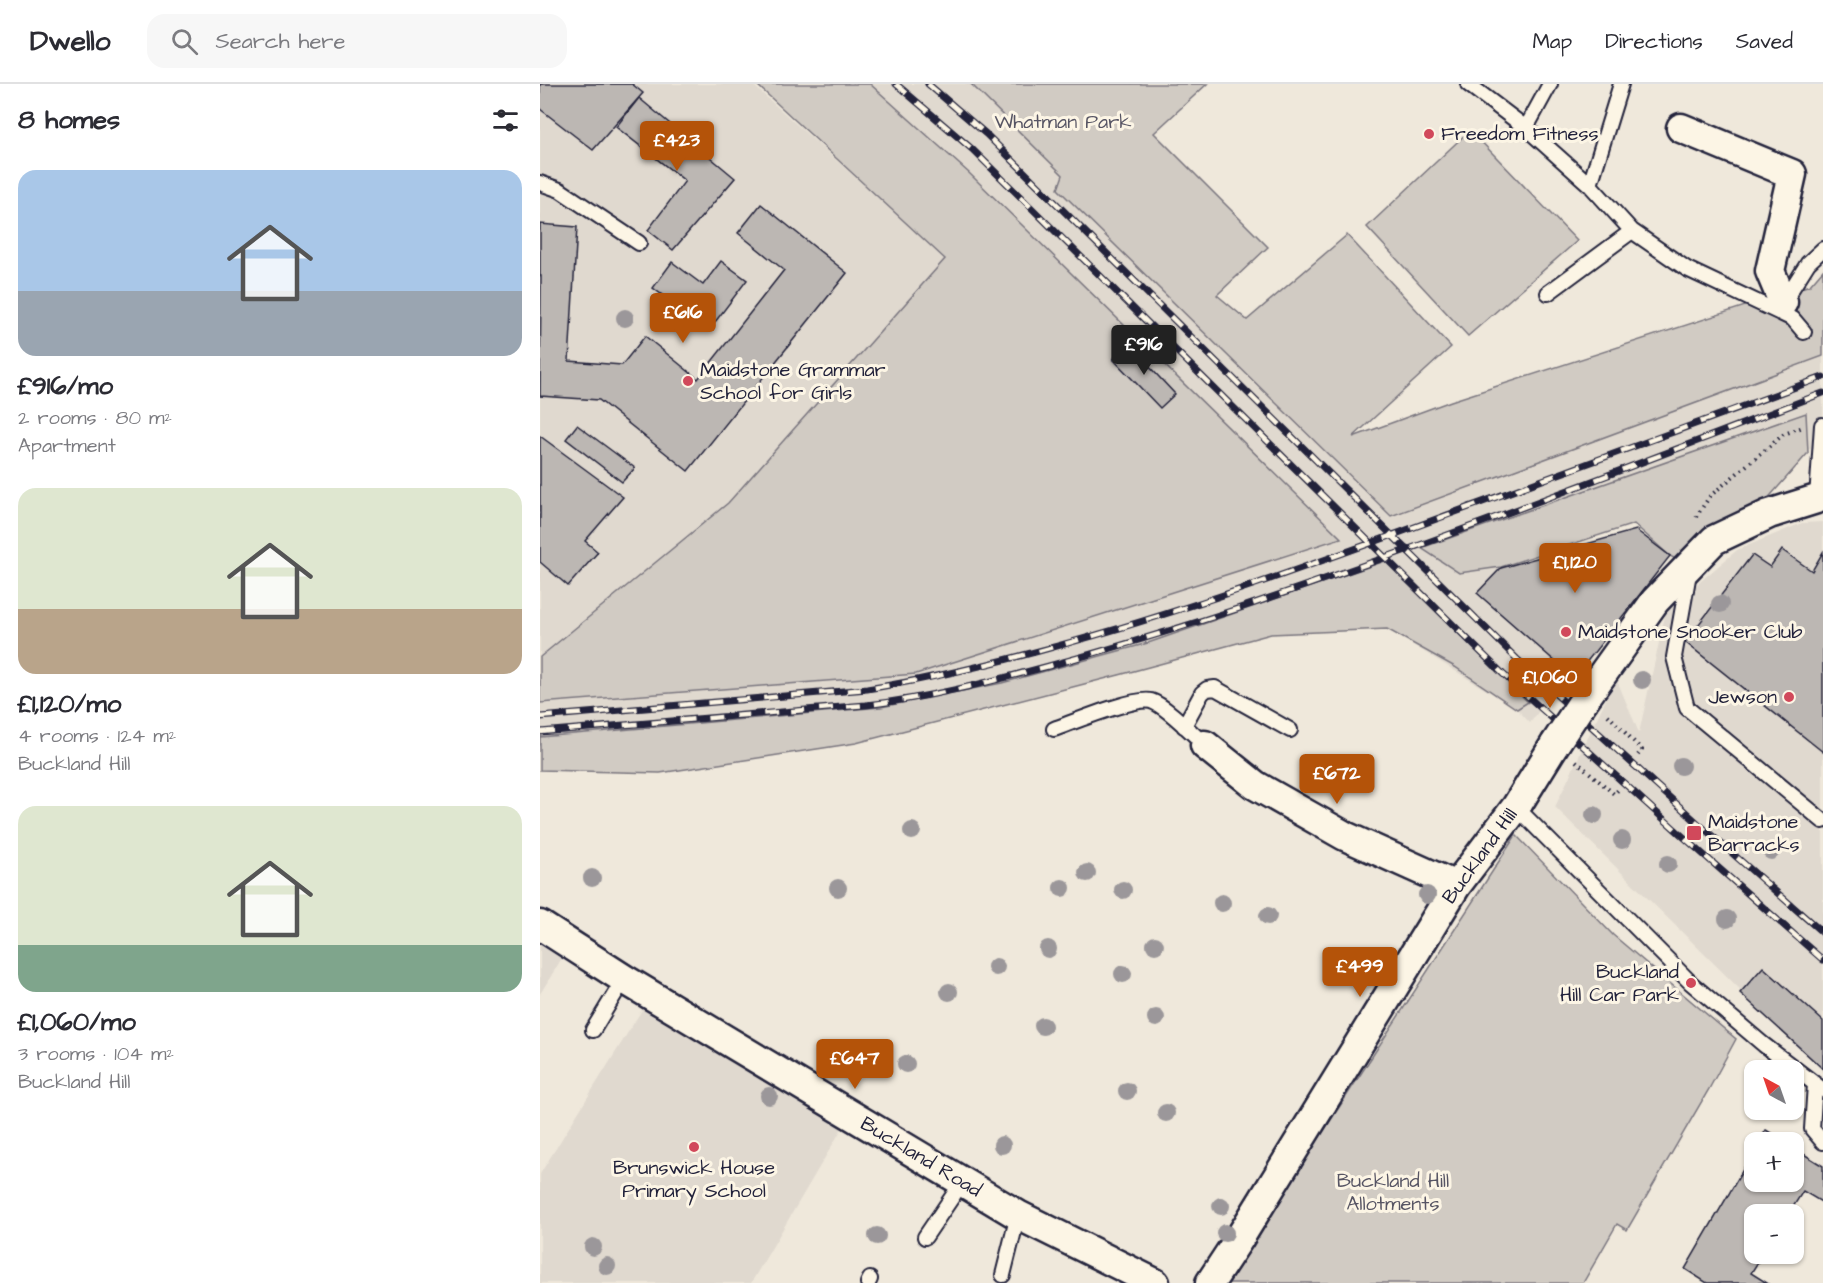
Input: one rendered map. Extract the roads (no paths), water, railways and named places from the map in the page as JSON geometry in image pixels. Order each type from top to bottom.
[{"type":"street","points":[[1681,128],[1792,174],[1770,271],[1788,310]]},
{"type":"street","name":"Buckland Hill","points":[[1210,1283],[1456,886],[1562,749],[1593,704],[1655,601],[1714,540],[1769,514],[1820,498]]},
{"type":"street","points":[[1205,745],[1255,785],[1335,831],[1456,886]]},
{"type":"street","name":"Buckland Road","points":[[540,925],[624,979],[1018,1215],[1155,1283]]},
{"type":"lane","points":[[1468,84],[1526,128],[1590,185],[1632,231],[1688,269],[1788,310],[1804,332]]},
{"type":"lane","points":[[1526,128],[1550,84]]},
{"type":"lane","points":[[1590,185],[1621,84]]},
{"type":"lane","points":[[540,183],[560,190],[639,243]]},
{"type":"lane","points":[[1548,293],[1632,231]]},
{"type":"lane","points":[[1788,310],[1808,263],[1823,249]]},
{"type":"lane","points":[[1820,498],[1822,425]]},
{"type":"lane","points":[[1691,562],[1674,657],[1687,708],[1823,821]]},
{"type":"lane","points":[[1184,726],[1202,693],[1207,689],[1215,688],[1290,730]]},
{"type":"lane","points":[[1054,729],[1134,702],[1152,701],[1168,711],[1205,745]]},
{"type":"lane","points":[[1516,807],[1761,1050],[1819,1087],[1812,1129],[1823,1142]]},
{"type":"lane","points":[[593,1030],[624,979]]},
{"type":"lane","points":[[925,1237],[963,1181]]},
{"type":"lane","points":[[1003,1275],[1018,1215]]},
{"type":"railway","points":[[896,84],[972,149],[1503,674],[1823,960]]},
{"type":"railway","points":[[928,84],[986,134],[1517,659],[1823,933]]},
{"type":"railway","points":[[540,717],[867,689],[951,673],[1035,652],[1162,615],[1288,573],[1823,377]]},
{"type":"railway","points":[[540,732],[866,705],[981,684],[1105,650],[1244,607],[1548,498],[1823,393]]},
{"type":"place","name":"Freedom Fitness","points":[[1429,134]]},
{"type":"place","name":"Maidstone Grammar School for Girls","points":[[688,381]]},
{"type":"place","name":"Maidstone Snooker Club","points":[[1566,632]]},
{"type":"place","name":"Jewson","points":[[1789,697]]},
{"type":"place","name":"Maidstone Barracks","points":[[1694,833]]},
{"type":"place","name":"Buckland Hill Car Park","points":[[1691,983]]},
{"type":"place","name":"Brunswick House Primary School","points":[[694,1147]]},
{"type":"park label","name":"Whatman Park","points":[[1063,122]]},
{"type":"park label","name":"Buckland Hill Allotments","points":[[1393,1192]]}]
